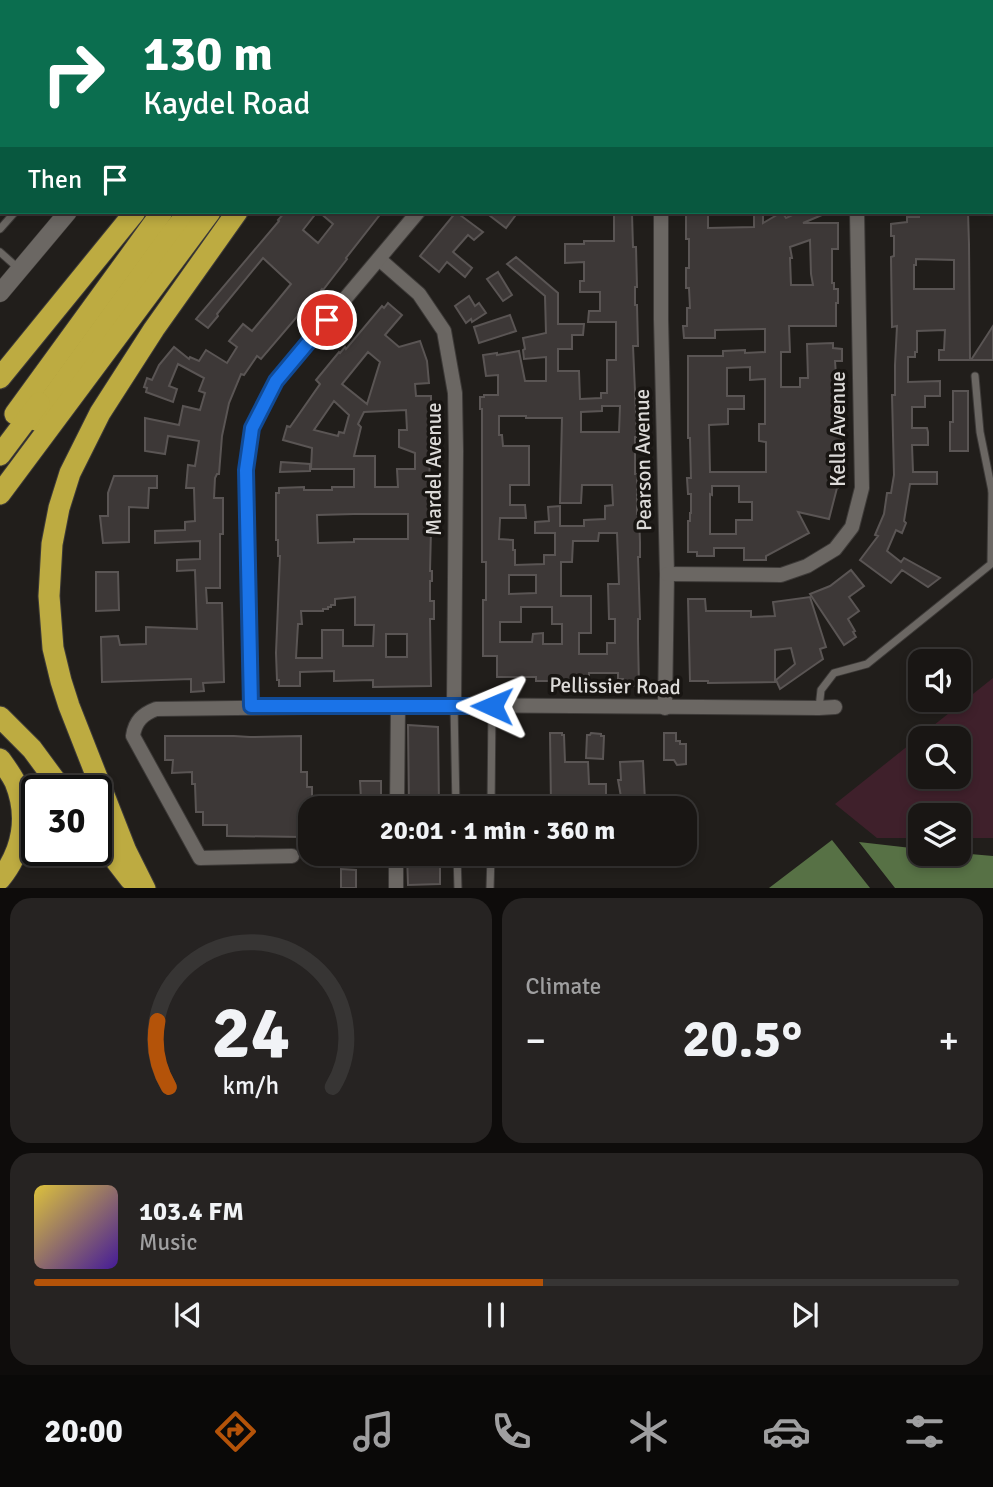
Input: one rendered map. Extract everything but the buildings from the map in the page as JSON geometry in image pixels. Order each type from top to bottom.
[{"type":"highway","points":[[0,379],[133,214]]},
{"type":"highway","points":[[0,434],[161,214]]},
{"type":"highway","points":[[0,455],[177,214]]},
{"type":"highway","points":[[2,486],[186,214]]},
{"type":"highway","points":[[2,486],[208,214]]},
{"type":"highway","points":[[145,888],[126,851],[61,681],[53,649],[48,596],[52,544],[59,508],[71,473],[100,413],[154,329],[236,214]]},
{"type":"highway","points":[[0,716],[32,749],[51,775]]},
{"type":"highway","points":[[0,759],[14,780],[22,804],[23,825],[19,848],[0,879]]},
{"type":"highway","points":[[112,855],[138,888]]},
{"type":"main road","points":[[0,293],[66,214]]},
{"type":"street","points":[[251,706],[246,470],[252,428],[276,381],[416,214]]},
{"type":"street","name":"Pearson Avenue","points":[[661,214],[667,574],[664,708]]},
{"type":"street","name":"Kella Avenue","points":[[667,574],[781,575],[807,566],[835,550],[852,527],[862,488],[857,214]]},
{"type":"street","name":"Mardel Avenue","points":[[379,258],[419,293],[443,331],[455,393],[454,705]]},
{"type":"street","name":"Pellissier Road","points":[[292,856],[200,858],[133,736],[134,727],[143,714],[156,709],[251,706],[835,707]]},
{"type":"street","points":[[397,796],[398,706]]},
{"type":"street","points":[[396,866],[396,888]]},
{"type":"lane","points":[[0,229],[13,214]]},
{"type":"lane","points":[[0,252],[20,269]]},
{"type":"lane","points":[[819,708],[821,690],[834,673],[867,664],[991,564],[992,491],[981,432],[975,376]]},
{"type":"lane","points":[[454,705],[456,796]]},
{"type":"lane","points":[[491,796],[492,706]]},
{"type":"lane","points":[[457,866],[458,888]]},
{"type":"lane","points":[[490,888],[491,866]]},
{"type":"shaded area","points":[[993,678],[993,838],[971,838],[971,803],[908,803],[908,838],[877,838],[835,804],[908,746],[908,789],[971,789],[971,726],[933,726],[950,712],[971,712],[971,696]]},
{"type":"shaded area","points":[[832,840],[870,888],[769,888]]},
{"type":"shaded area","points":[[859,842],[908,848],[908,866],[971,866],[971,854],[993,856],[993,888],[895,888]]},
{"type":"route","points":[[327,320],[276,381],[252,428],[246,470],[251,706],[492,706]]}]
